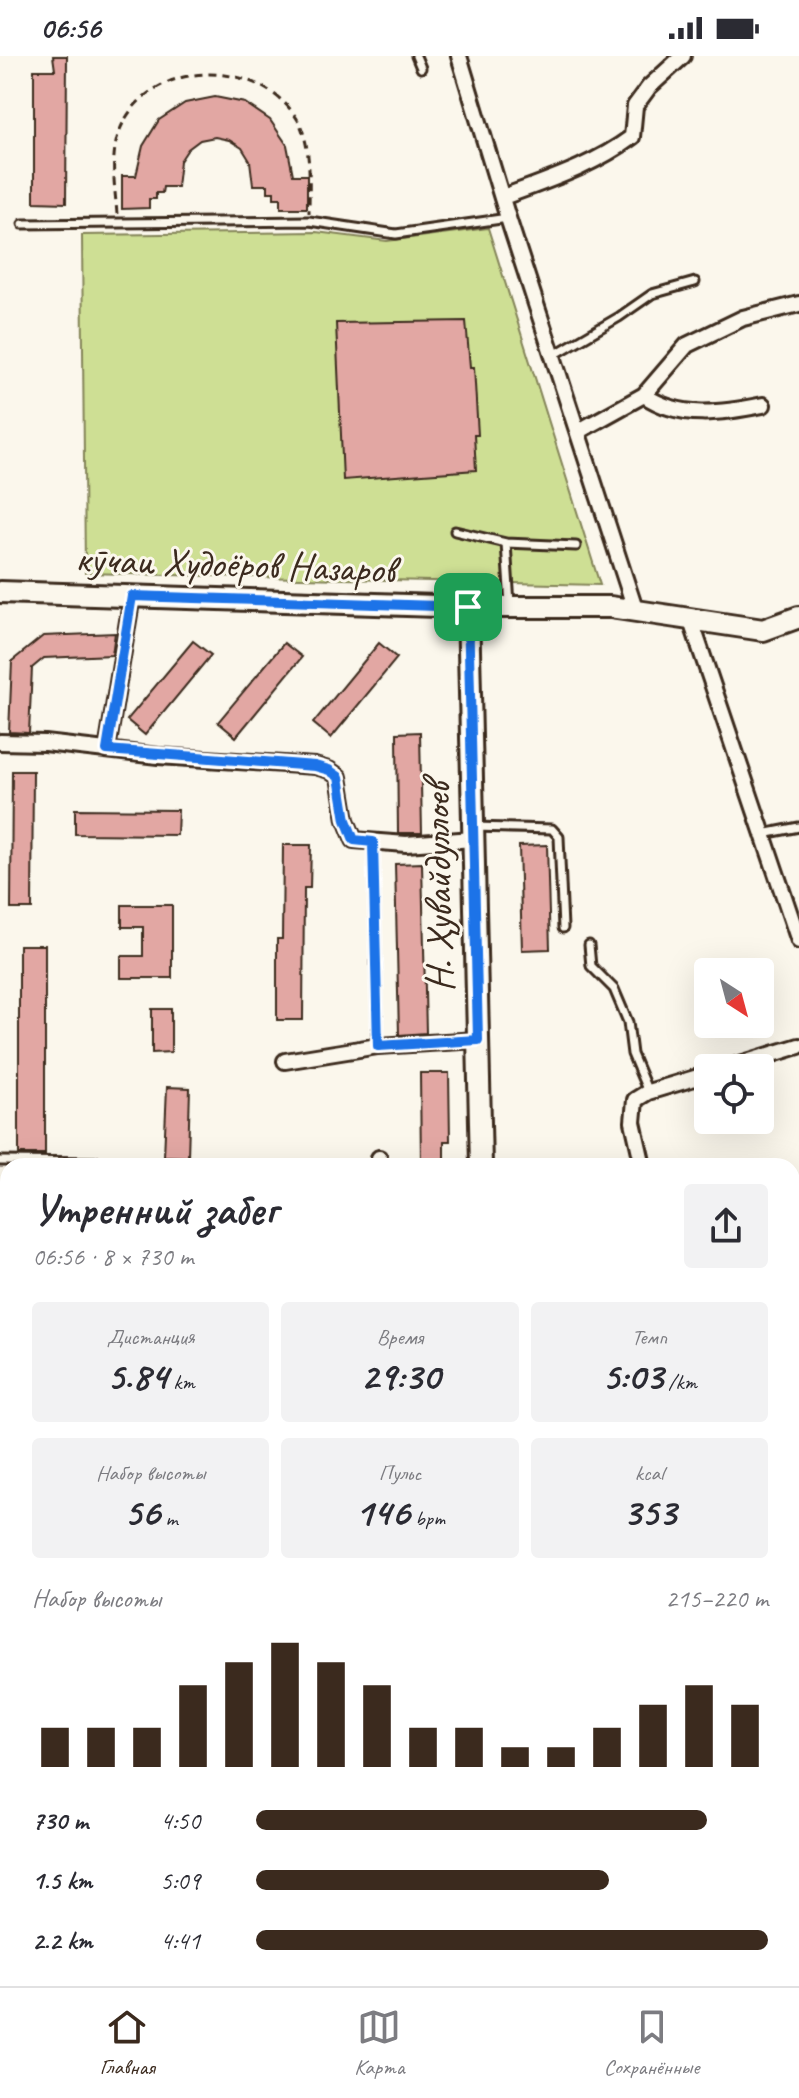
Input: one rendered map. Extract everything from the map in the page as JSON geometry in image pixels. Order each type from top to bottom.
[{"type":"street","points":[[459,56],[508,218],[636,612]]},
{"type":"street","points":[[503,197],[577,169],[612,152],[632,137],[635,106],[649,87],[683,56]]},
{"type":"street","points":[[579,431],[644,395],[687,345],[743,318],[799,304]]},
{"type":"street","points":[[644,395],[659,405],[679,412],[721,413],[763,405]]},
{"type":"street","name":"кӯчаи Худоёров Назаров","points":[[0,592],[468,607],[610,607],[763,630],[799,617]]},
{"type":"street","points":[[107,750],[132,596]]},
{"type":"street","name":"Н. Ҳувайдуллоев","points":[[468,607],[481,1158]]},
{"type":"street","points":[[691,621],[799,941]]},
{"type":"street","points":[[0,742],[45,743],[315,766],[339,777],[346,820],[354,840],[406,844],[473,833]]},
{"type":"street","points":[[285,1061],[378,1046],[478,1040]]},
{"type":"street","points":[[773,1054],[799,1046]]},
{"type":"street","points":[[641,1158],[633,1122],[635,1100],[648,1092],[694,1078]]},
{"type":"lane","points":[[416,56],[421,68]]},
{"type":"lane","points":[[23,224],[309,221],[396,234],[508,218]]},
{"type":"lane","points":[[554,355],[652,294],[695,282]]},
{"type":"lane","points":[[455,531],[506,543],[576,546]]},
{"type":"lane","points":[[506,543],[510,607]]},
{"type":"lane","points":[[763,834],[799,827]]},
{"type":"lane","points":[[473,833],[552,829],[559,837],[563,928]]},
{"type":"lane","points":[[373,842],[378,1046]]},
{"type":"lane","points":[[589,945],[591,966],[614,989],[628,1022],[632,1054],[648,1092]]},
{"type":"path","points":[[117,223],[113,164],[118,135],[124,122],[131,109],[151,88],[191,69]]},
{"type":"path","points":[[248,74],[273,89],[300,123],[308,151],[309,221]]},
{"type":"green space","points":[[488,228],[600,585],[85,573],[82,235],[316,232],[387,241]]},
{"type":"building","points":[[53,56],[67,56],[66,203],[34,202],[34,70],[55,70]]},
{"type":"building","points":[[215,97],[245,103],[270,120],[287,145],[293,175],[307,175],[307,208],[281,208],[281,198],[274,198],[274,192],[268,192],[268,185],[253,185],[250,161],[242,148],[229,140],[215,137],[200,140],[188,149],[180,161],[177,187],[163,187],[162,193],[156,193],[156,199],[149,199],[149,208],[122,209],[122,176],[136,176],[143,146],[159,120],[185,103]]},
{"type":"building","points":[[466,321],[470,367],[474,367],[478,435],[474,435],[476,470],[343,480],[336,323]]},
{"type":"building","points":[[115,633],[112,655],[44,658],[32,668],[29,733],[9,732],[12,661],[43,636]]},
{"type":"building","points":[[193,641],[211,655],[145,735],[127,720]]},
{"type":"building","points":[[284,643],[302,657],[236,737],[218,722]]},
{"type":"building","points":[[379,643],[397,658],[331,738],[313,723]]},
{"type":"building","points":[[420,732],[422,833],[398,833],[397,733]]},
{"type":"building","points":[[12,771],[33,771],[32,909],[11,909]]},
{"type":"building","points":[[75,809],[178,810],[177,835],[75,834]]},
{"type":"building","points":[[283,845],[311,845],[310,888],[304,888],[303,1020],[277,1020],[277,939],[282,939]]},
{"type":"building","points":[[547,845],[550,949],[522,950],[519,846]]},
{"type":"building","points":[[422,863],[426,1033],[399,1035],[395,864]]},
{"type":"building","points":[[122,905],[172,905],[172,978],[121,978],[121,956],[143,956],[143,927],[122,927]]},
{"type":"building","points":[[19,945],[45,945],[45,1154],[19,1154]]},
{"type":"building","points":[[152,1009],[171,1009],[171,1052],[152,1053]]},
{"type":"building","points":[[420,1073],[449,1073],[450,1141],[444,1141],[444,1158],[421,1158]]},
{"type":"building","points":[[167,1087],[190,1088],[188,1157],[164,1156]]},
{"type":"route","points":[[132,596],[468,607],[478,1040],[378,1046],[373,842],[354,840],[346,820],[339,777],[315,766],[107,750],[132,596]]}]
